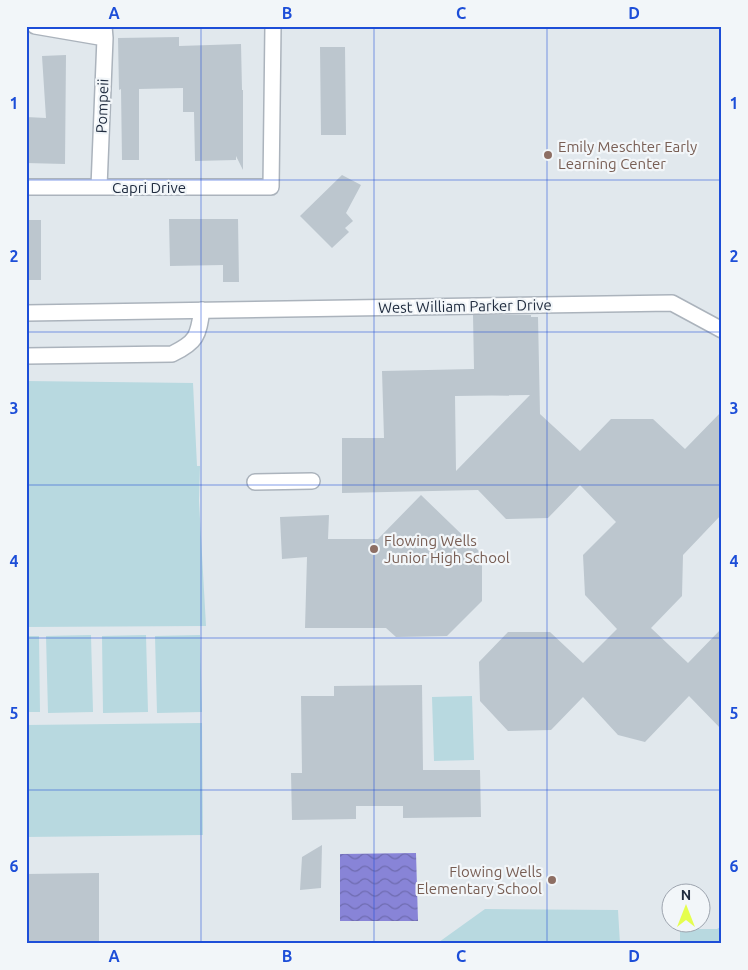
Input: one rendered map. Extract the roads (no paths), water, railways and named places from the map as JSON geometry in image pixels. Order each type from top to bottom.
[{"type":"street","points":[[35,26],[105,32]]},
{"type":"street","name":"Capri Drive","points":[[26,187],[271,187],[273,26]]},
{"type":"street","name":"Pompeii","points":[[99,187],[105,32]]},
{"type":"street","name":"West William Parker Drive","points":[[26,313],[672,304],[722,330]]},
{"type":"street","points":[[26,356],[172,354],[188,347],[198,332],[202,310]]},
{"type":"street","points":[[255,482],[312,481]]},
{"type":"water","points":[[416,853],[418,921],[340,921],[340,854]]},
{"type":"place","name":"Emily Meschter Early Learning Center","points":[[548,155]]},
{"type":"place","name":"Flowing Wells Junior High School","points":[[374,549]]},
{"type":"place","name":"Flowing Wells Elementary School","points":[[552,880]]}]
